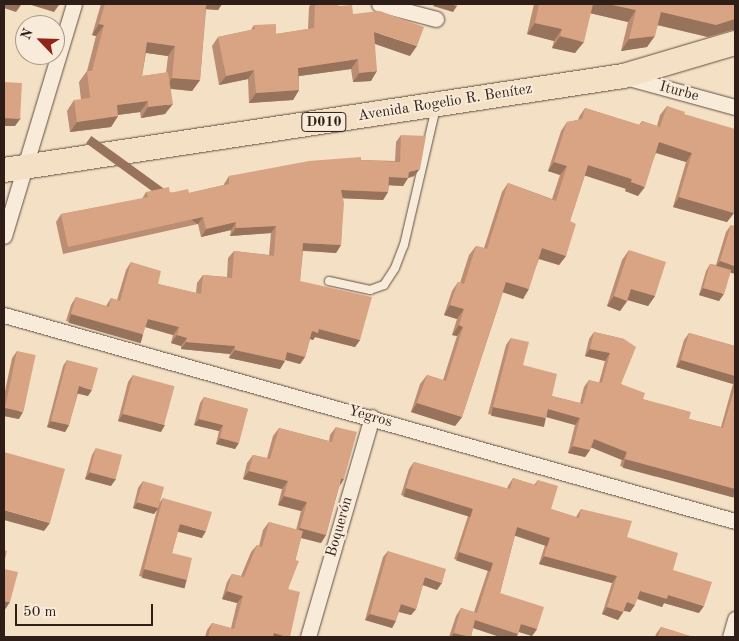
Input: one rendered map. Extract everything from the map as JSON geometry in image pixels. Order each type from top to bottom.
[{"type":"main road","name":"Avenida Rogelio R. Benítez","points":[[14,168],[624,76],[735,43]]},
{"type":"street","points":[[4,236],[14,168],[74,4]]},
{"type":"street","points":[[379,4],[436,19]]},
{"type":"street","name":"Iturbe","points":[[624,76],[735,107]]},
{"type":"street","name":"Yegros","points":[[4,316],[372,417],[735,521]]},
{"type":"street","name":"Boquerón","points":[[308,637],[372,417]]},
{"type":"street","points":[[730,637],[735,619]]},
{"type":"lane","points":[[328,281],[370,290],[384,285],[395,268],[404,244],[437,104]]},
{"type":"building","points":[[105,4],[206,4],[200,80],[172,78],[175,46],[147,42],[142,76],[168,72],[173,104],[148,107],[148,101],[117,105],[118,116],[77,122],[74,100],[90,98],[87,71],[92,71],[104,25],[99,24]]},
{"type":"building","points":[[315,4],[352,5],[353,14],[380,11],[424,27],[417,46],[374,32],[377,71],[359,73],[358,59],[298,68],[299,90],[256,93],[254,70],[226,76],[218,37],[255,29],[254,25],[276,24],[276,34],[314,28]]},
{"type":"building","points":[[539,4],[593,4],[584,42],[560,36],[562,29],[535,23]]},
{"type":"building","points":[[608,4],[735,4],[735,19],[716,25],[661,12],[655,36],[629,39],[636,10]]},
{"type":"building","points":[[4,82],[22,83],[20,119],[4,118]]},
{"type":"building","points":[[667,106],[685,112],[684,114],[735,129],[734,213],[679,197],[692,153],[659,142],[645,187],[631,182],[632,179],[588,165],[570,221],[576,224],[566,256],[542,248],[529,289],[506,282],[462,417],[417,403],[427,375],[446,381],[463,327],[459,325],[464,309],[450,305],[458,282],[464,284],[476,246],[487,249],[508,183],[556,201],[567,166],[554,162],[567,122],[582,119],[585,108],[640,125],[642,121],[660,127]]},
{"type":"building","points":[[401,135],[426,136],[420,169],[409,172],[408,178],[389,177],[388,192],[341,190],[344,203],[341,245],[303,243],[300,281],[372,297],[360,340],[319,329],[318,333],[312,331],[305,357],[287,352],[285,361],[235,350],[235,346],[186,342],[187,338],[177,335],[179,327],[148,319],[143,334],[71,314],[76,297],[109,307],[111,298],[120,301],[131,262],[161,271],[158,284],[201,294],[203,275],[232,278],[234,251],[274,256],[276,226],[236,228],[236,222],[206,229],[203,217],[68,247],[61,214],[148,197],[146,192],[169,187],[170,193],[188,189],[189,193],[229,184],[229,176],[309,161],[361,157],[361,160],[400,162]]},
{"type":"building","points":[[731,225],[735,226],[735,266],[720,261]]},
{"type":"building","points":[[629,250],[666,262],[655,296],[631,289],[627,301],[614,296]]},
{"type":"building","points":[[710,264],[731,270],[724,294],[703,288]]},
{"type":"building","points":[[594,332],[624,339],[636,347],[621,384],[645,393],[643,399],[691,412],[689,419],[723,428],[735,387],[735,489],[625,459],[627,452],[594,439],[590,450],[573,446],[580,418],[548,409],[546,418],[493,407],[511,338],[529,342],[523,365],[557,374],[552,396],[583,404],[589,380],[602,383],[610,353],[590,349]]},
{"type":"building","points":[[689,333],[735,346],[735,376],[681,360]]},
{"type":"building","points":[[17,351],[36,355],[24,412],[5,408]]},
{"type":"building","points":[[67,360],[98,368],[92,390],[79,386],[69,425],[51,421]]},
{"type":"building","points":[[133,375],[175,386],[164,425],[123,414]]},
{"type":"building","points":[[204,397],[248,409],[239,443],[220,438],[223,425],[199,419]]},
{"type":"building","points":[[336,427],[357,432],[344,479],[341,478],[326,535],[300,528],[307,502],[284,496],[288,481],[249,471],[253,455],[270,459],[279,428],[332,442]]},
{"type":"building","points":[[96,448],[122,455],[116,479],[90,472]]},
{"type":"building","points":[[4,452],[65,469],[50,523],[4,510]]},
{"type":"building","points":[[414,462],[510,489],[513,478],[536,485],[538,480],[558,486],[551,509],[579,518],[581,509],[632,521],[627,537],[678,553],[673,570],[712,582],[704,606],[668,595],[667,599],[640,591],[635,605],[627,602],[623,612],[607,607],[617,576],[544,556],[550,538],[517,527],[500,593],[544,607],[537,629],[521,624],[518,634],[475,620],[471,637],[454,633],[461,608],[477,613],[493,563],[459,552],[473,509],[406,488]]},
{"type":"building","points":[[143,481],[164,487],[158,508],[137,502]]},
{"type":"building","points":[[163,498],[212,512],[206,531],[180,524],[172,553],[192,558],[187,580],[144,569]]},
{"type":"building","points":[[269,522],[303,531],[295,560],[299,561],[288,589],[300,592],[290,637],[274,633],[273,637],[208,637],[212,623],[234,629],[243,596],[227,591],[232,574],[244,577],[257,545],[262,547]]},
{"type":"building","points":[[4,550],[7,551],[4,564]]},
{"type":"building","points":[[388,551],[446,569],[442,583],[425,577],[416,609],[401,604],[396,621],[370,614]]},
{"type":"building","points":[[4,569],[18,572],[10,602],[4,601]]},
{"type":"building","points":[[661,627],[693,637],[658,637]]}]
